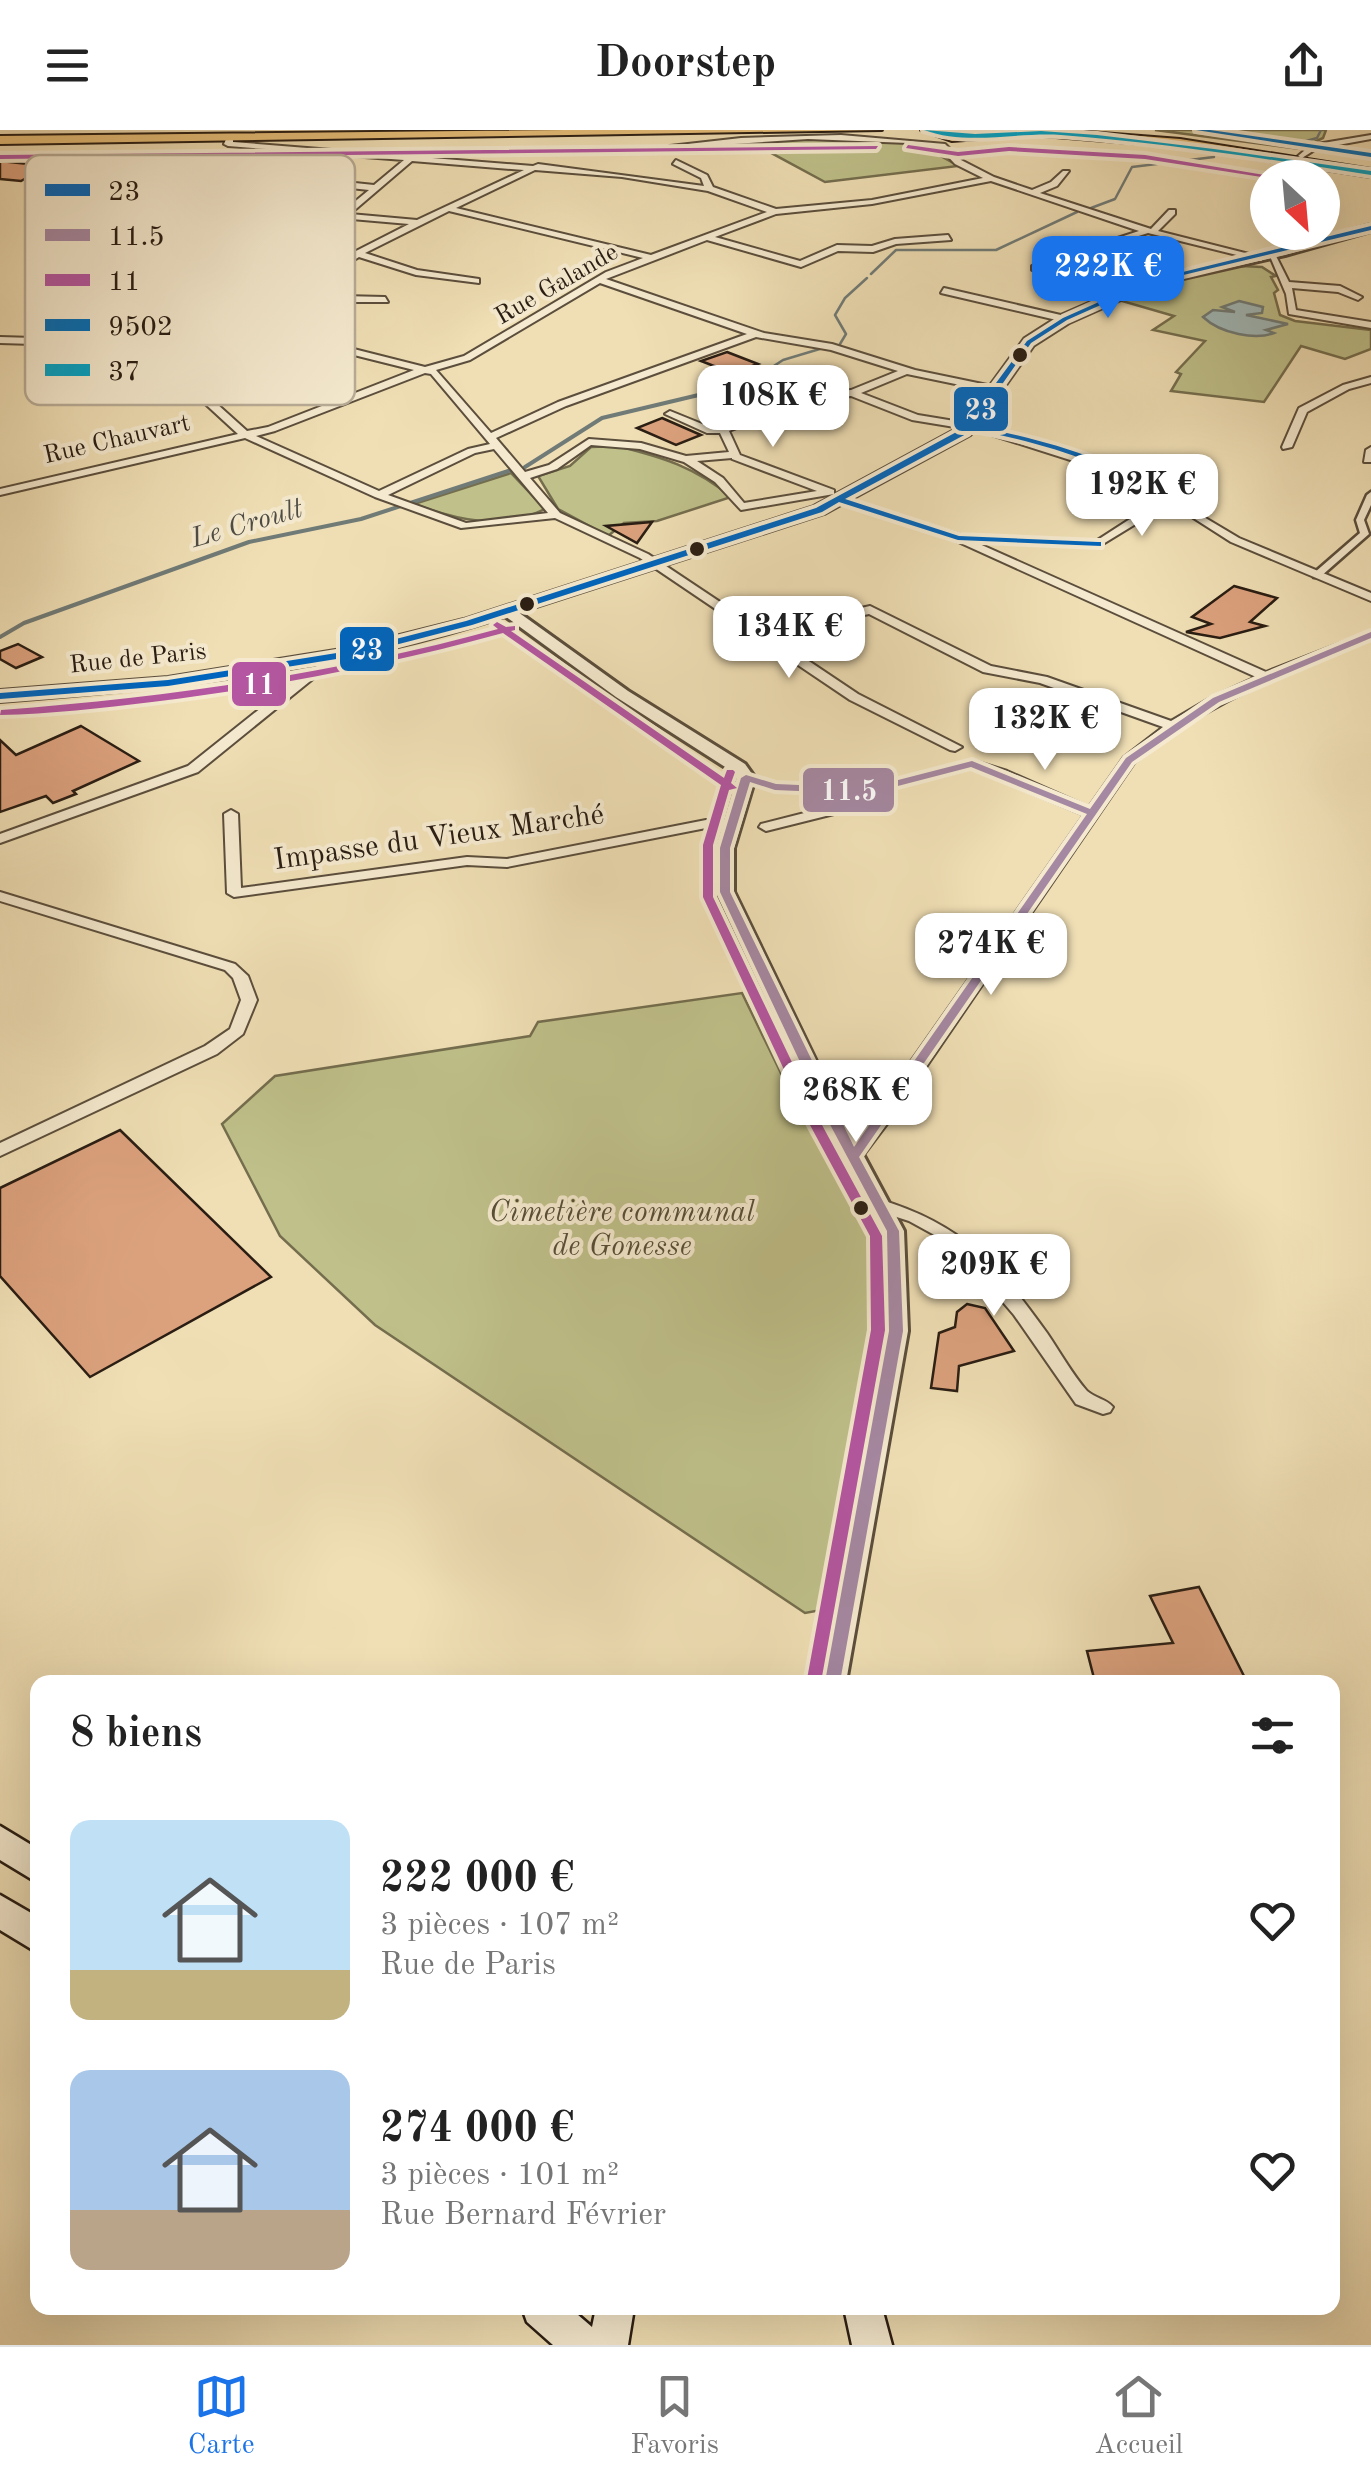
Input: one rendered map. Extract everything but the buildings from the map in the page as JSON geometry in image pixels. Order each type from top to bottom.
[{"type":"main road","points":[[0,139],[14,130],[32,135],[88,136],[494,130]]},
{"type":"main road","points":[[0,139],[229,142],[533,132],[876,130]]},
{"type":"main road","points":[[911,130],[936,137],[989,131],[1180,143],[1371,170]]},
{"type":"main road","points":[[1071,130],[1302,156],[1371,170]]},
{"type":"main road","points":[[0,1841],[30,1862]]},
{"type":"main road","points":[[0,1911],[30,1932]]},
{"type":"main road","points":[[548,2315],[583,2345]]},
{"type":"main road","points":[[608,2345],[614,2315]]},
{"type":"main road","points":[[866,2315],[872,2345]]},
{"type":"street","points":[[674,146],[856,134],[936,137],[991,179],[1150,231],[1262,257],[1281,270],[1292,312],[1301,316],[1371,324]]},
{"type":"street","points":[[1302,156],[1314,147],[1371,137]]},
{"type":"street","points":[[229,142],[538,166],[710,189],[775,212],[872,202],[991,179]]},
{"type":"street","points":[[291,155],[297,149]]},
{"type":"street","points":[[355,206],[412,157]]},
{"type":"street","points":[[676,162],[704,177],[710,189]]},
{"type":"street","points":[[355,256],[416,222],[538,166]]},
{"type":"street","points":[[1034,192],[1059,182],[1066,173]]},
{"type":"street","points":[[956,185],[981,175]]},
{"type":"street","points":[[355,186],[376,188]]},
{"type":"street","points":[[446,208],[648,257]]},
{"type":"street","name":"Rue Galande","points":[[384,383],[492,346],[599,280],[648,257],[775,212]]},
{"type":"street","points":[[1035,268],[1150,231],[1172,212]]},
{"type":"street","points":[[355,217],[416,222]]},
{"type":"street","name":"Rue de Paris","points":[[0,696],[168,683],[349,654],[487,617],[654,564],[837,498],[968,427],[1029,342],[1065,319],[1148,282],[1371,228]]},
{"type":"street","points":[[708,238],[801,264],[837,248],[873,249],[895,242],[948,238]]},
{"type":"street","points":[[355,254],[416,272],[476,281]]},
{"type":"street","points":[[1262,257],[1281,270]]},
{"type":"street","points":[[599,280],[756,334],[832,347],[907,371],[994,389]]},
{"type":"street","points":[[1288,289],[1340,289],[1358,297]]},
{"type":"street","points":[[944,291],[1065,319]]},
{"type":"street","points":[[355,299],[385,300]]},
{"type":"street","points":[[379,495],[562,404],[756,334]]},
{"type":"street","points":[[0,340],[25,341]]},
{"type":"street","points":[[355,352],[427,369],[446,381],[556,515],[654,564],[854,697],[956,747]]},
{"type":"street","points":[[670,414],[711,431],[722,430],[811,395],[852,393],[907,371]]},
{"type":"street","points":[[1287,447],[1303,410],[1371,380]]},
{"type":"street","name":"Rue Chauvart","points":[[355,395],[384,383]]},
{"type":"street","points":[[852,393],[916,418],[968,427],[1112,470],[1161,489],[1235,540],[1371,596]]},
{"type":"street","points":[[212,405],[244,434],[379,495],[465,526],[556,515]]},
{"type":"street","name":"Rue Chauvart","points":[[0,492],[271,429],[330,405]]},
{"type":"street","points":[[722,430],[735,455]]},
{"type":"street","points":[[524,476],[554,468],[589,442],[677,453],[735,455],[812,489],[958,538],[1262,675]]},
{"type":"street","points":[[677,453],[720,480],[741,508],[812,489]]},
{"type":"street","points":[[1316,575],[1365,534],[1360,520],[1371,495]]},
{"type":"street","points":[[958,538],[1098,544],[1170,498]]},
{"type":"street","points":[[507,610],[542,638],[740,768],[746,778],[775,786],[867,791],[972,764],[988,767],[1058,804],[1090,812]]},
{"type":"street","points":[[756,635],[870,610],[987,668],[1042,680],[1169,725]]},
{"type":"street","points":[[487,617],[517,635],[542,638]]},
{"type":"street","points":[[853,1157],[1128,760],[1169,725],[1262,675],[1371,635]]},
{"type":"street","points":[[0,838],[192,769],[310,675],[349,654]]},
{"type":"street","points":[[282,666],[306,670],[310,675]]},
{"type":"street","points":[[746,778],[728,826],[722,871],[725,892],[832,1117],[893,1231],[896,1331],[833,1675]]},
{"type":"street","points":[[766,827],[837,810],[867,791]]},
{"type":"street","name":"Impasse du Vieux Marché","points":[[230,814],[234,893],[467,862],[507,863],[706,824],[728,826]]},
{"type":"street","points":[[0,896],[230,967],[244,984],[249,1010],[238,1031],[211,1050],[0,1150]]},
{"type":"street","points":[[832,1117],[881,1120]]},
{"type":"street","points":[[881,1206],[934,1224],[972,1253],[1082,1399],[1104,1407]]},
{"type":"green space","points":[[1155,130],[1326,130],[1323,138],[1300,149]]},
{"type":"green space","points":[[868,137],[905,143],[958,166],[825,182],[749,141]]},
{"type":"green space","points":[[1241,266],[1262,267],[1276,276],[1271,277],[1278,290],[1274,293],[1280,315],[1295,321],[1371,330],[1371,349],[1345,359],[1301,346],[1264,402],[1171,391],[1181,374],[1176,372],[1205,341],[1153,330],[1174,316],[1115,299],[1141,286]]},
{"type":"green space","points":[[617,446],[677,464],[731,497],[657,521],[624,523],[608,536],[558,509],[538,476],[570,466],[591,447]]},
{"type":"green space","points":[[511,473],[545,509],[512,520],[479,521],[414,504]]},
{"type":"green space","name":"Cimetière communal de Gonesse","points":[[742,993],[793,1098],[871,1227],[881,1308],[827,1609],[805,1613],[375,1325],[280,1236],[222,1124],[275,1076],[530,1036],[538,1022]]},
{"type":"water","points":[[1239,301],[1263,307],[1262,313],[1246,315],[1288,324],[1266,330],[1274,333],[1267,335],[1248,335],[1219,328],[1203,317],[1213,310],[1235,312],[1222,307]]},
{"type":"waterway","name":"Le Croult","points":[[1288,146],[1317,138],[1321,130]]},
{"type":"waterway","name":"Le Croult","points":[[1091,208],[1115,199],[1132,167],[1214,157]]},
{"type":"waterway","name":"Le Croult","points":[[871,274],[896,250],[996,250],[1077,212]]},
{"type":"waterway","name":"Le Croult","points":[[840,344],[846,334],[835,315],[845,298],[867,278]]},
{"type":"waterway","name":"Le Croult","points":[[757,377],[783,360],[823,348]]},
{"type":"waterway","name":"Le Croult","points":[[525,467],[602,418],[749,383],[761,375]]},
{"type":"waterway","name":"Le Croult","points":[[0,637],[24,623],[249,542],[361,519],[511,470]]},
{"type":"transit line","name":"37","points":[[927,130],[959,135],[1041,133],[1097,137],[1371,173]]},
{"type":"transit line","name":"9502","points":[[1199,130],[1371,155]]},
{"type":"transit line","name":"11","points":[[175,155],[876,147]]},
{"type":"transit line","name":"11","points":[[908,147],[958,154],[1009,149],[1145,157],[1250,173]]},
{"type":"transit line","name":"11","points":[[0,157],[25,157]]},
{"type":"transit line","name":"23","points":[[0,696],[168,683],[349,654],[469,623],[819,510],[965,431],[1029,342],[1065,319],[1148,282],[1371,228]]},
{"type":"transit line","name":"23","points":[[968,427],[1073,452],[1124,472],[1170,498]]},
{"type":"transit line","name":"23","points":[[839,500],[958,538],[1098,544]]},
{"type":"transit line","name":"11","points":[[497,625],[732,788]]},
{"type":"transit line","name":"11","points":[[1,713],[131,702],[259,684],[386,660],[512,628]]},
{"type":"transit line","name":"11.5","points":[[853,1157],[1129,760],[1216,700],[1371,635]]},
{"type":"transit line","name":"11.5","points":[[746,778],[775,787],[867,791],[972,764],[1090,812]]},
{"type":"transit line","name":"11","points":[[730,772],[708,845],[708,897],[816,1125],[876,1236],[878,1330],[816,1675]]},
{"type":"transit line","name":"11.5","points":[[746,778],[725,848],[725,892],[832,1117],[893,1231],[896,1331],[833,1675]]}]
